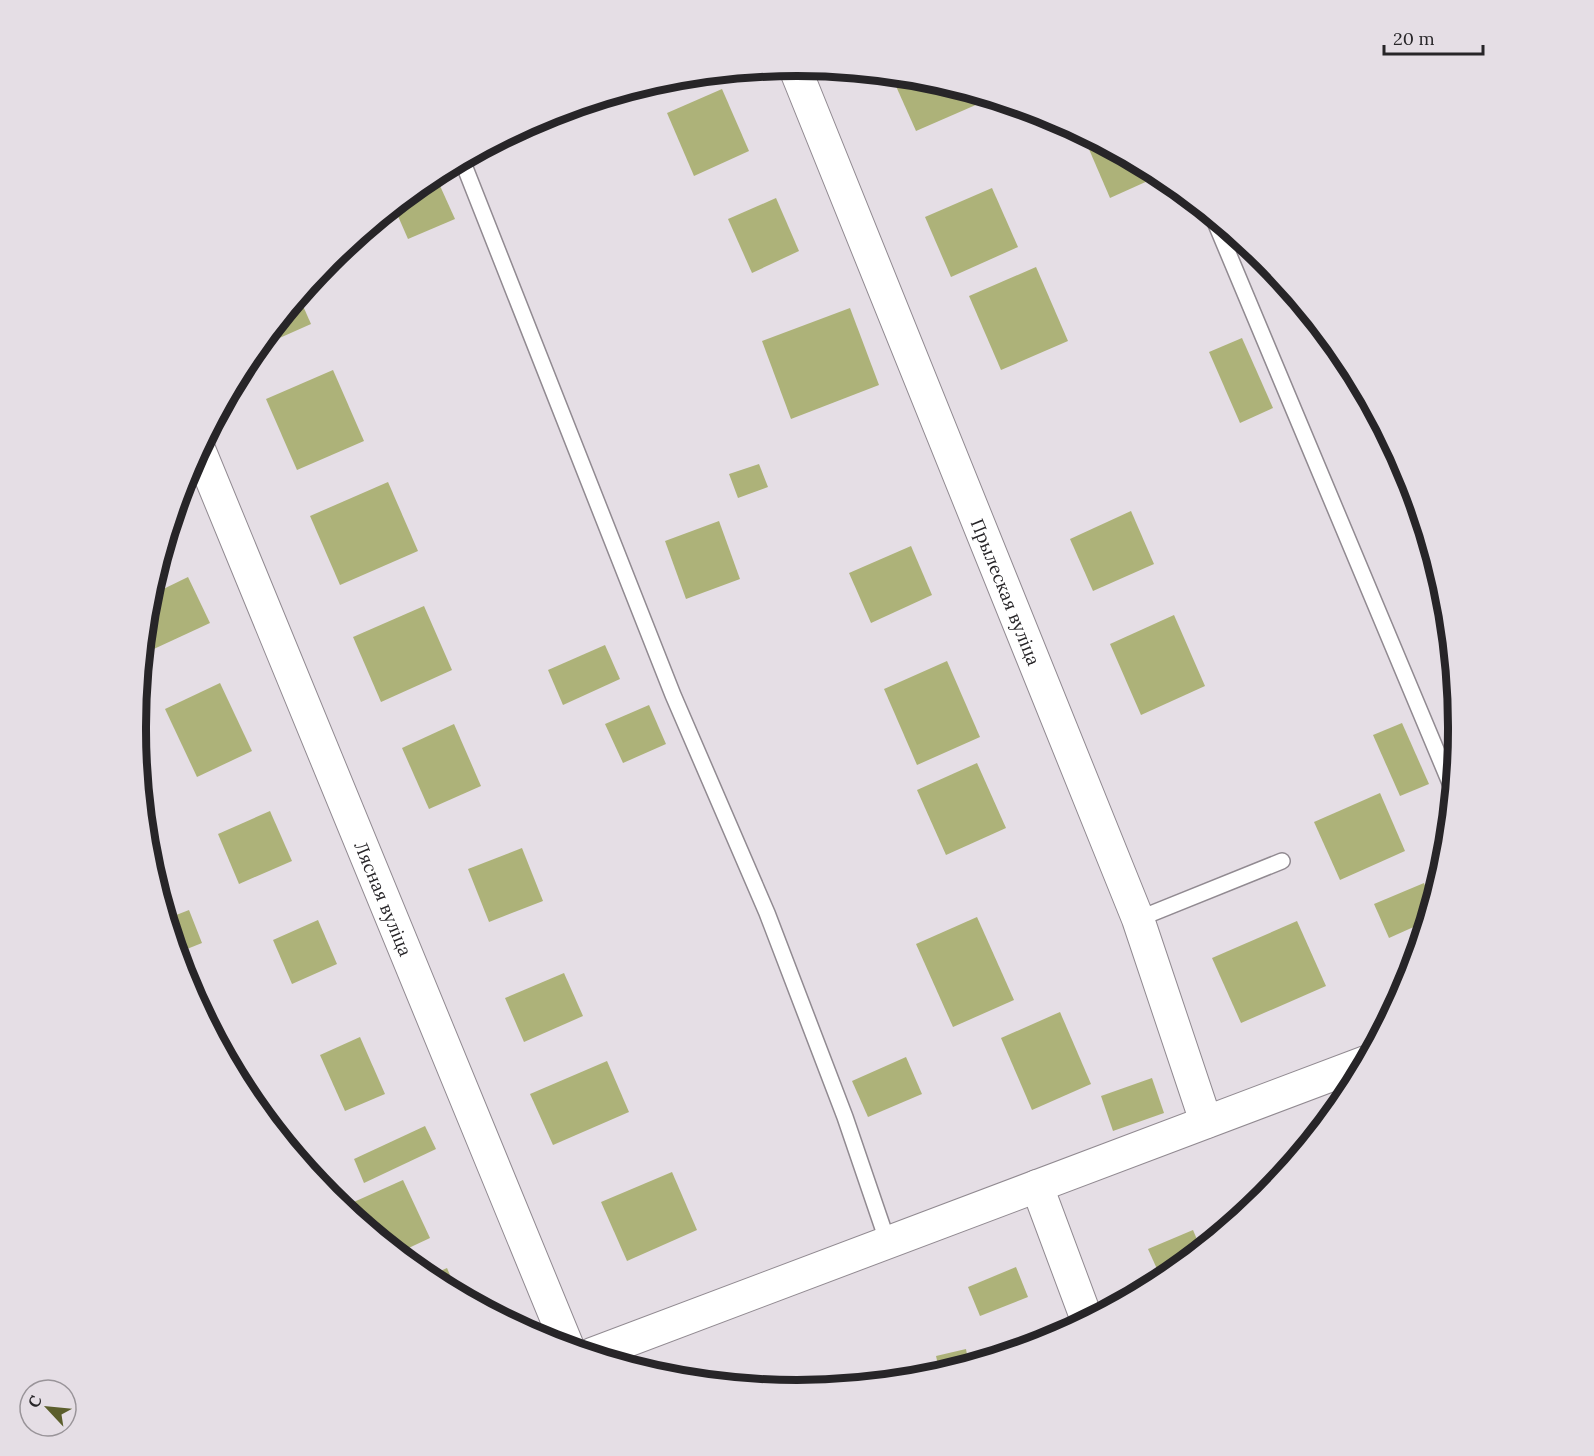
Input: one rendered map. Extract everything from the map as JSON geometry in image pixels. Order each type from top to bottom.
[{"type":"street","name":"Прылеская вуліца","points":[[798,76],[1138,919],[1206,1122]]},
{"type":"street","name":"Лясная вуліца","points":[[204,460],[563,1336]]},
{"type":"street","points":[[604,1350],[1353,1067]]},
{"type":"street","points":[[1037,1186],[1084,1312]]},
{"type":"lane","points":[[465,168],[673,695],[768,913],[845,1117],[888,1243]]},
{"type":"lane","points":[[1219,232],[1447,775]]},
{"type":"lane","points":[[1138,919],[1282,861]]},
{"type":"building","points":[[895,84],[966,99],[978,104],[916,131]]},
{"type":"building","points":[[722,89],[749,151],[694,176],[667,113]]},
{"type":"building","points":[[1087,145],[1149,180],[1110,198]]},
{"type":"building","points":[[439,184],[455,219],[408,239],[397,214]]},
{"type":"building","points":[[992,188],[1018,247],[951,277],[925,217]]},
{"type":"building","points":[[776,198],[799,251],[752,273],[728,219]]},
{"type":"building","points":[[1036,267],[1068,341],[1001,370],[969,296]]},
{"type":"building","points":[[302,304],[311,324],[273,341]]},
{"type":"building","points":[[850,308],[879,385],[791,419],[762,341]]},
{"type":"building","points":[[1242,338],[1273,408],[1240,423],[1209,352]]},
{"type":"building","points":[[333,370],[364,441],[297,470],[266,399]]},
{"type":"building","points":[[759,464],[768,487],[738,498],[729,474]]},
{"type":"building","points":[[388,482],[418,551],[340,585],[310,516]]},
{"type":"building","points":[[1131,511],[1154,564],[1093,591],[1070,539]]},
{"type":"building","points":[[719,521],[740,579],[686,599],[665,541]]},
{"type":"building","points":[[911,546],[932,595],[871,623],[849,573]]},
{"type":"building","points":[[188,577],[210,623],[150,651],[158,601],[161,590]]},
{"type":"building","points":[[424,606],[452,670],[381,702],[353,637]]},
{"type":"building","points":[[1174,615],[1205,686],[1141,715],[1110,644]]},
{"type":"building","points":[[605,645],[620,679],[563,705],[548,670]]},
{"type":"building","points":[[947,661],[980,737],[917,765],[884,689]]},
{"type":"building","points":[[220,683],[252,751],[197,777],[165,709]]},
{"type":"building","points":[[649,705],[666,744],[623,763],[605,724]]},
{"type":"building","points":[[1402,723],[1429,784],[1400,796],[1373,735]]},
{"type":"building","points":[[454,724],[481,786],[429,809],[402,748]]},
{"type":"building","points":[[977,763],[1006,828],[946,855],[917,790]]},
{"type":"building","points":[[1380,793],[1405,851],[1340,880],[1314,822]]},
{"type":"building","points":[[270,811],[292,861],[239,884],[218,834]]},
{"type":"building","points":[[522,848],[543,901],[489,922],[468,869]]},
{"type":"building","points":[[1424,883],[1427,891],[1418,925],[1389,938],[1374,904]]},
{"type":"building","points":[[189,910],[202,943],[185,950],[174,916]]},
{"type":"building","points":[[977,917],[1014,1000],[953,1027],[916,944]]},
{"type":"building","points":[[318,920],[337,964],[292,984],[273,940]]},
{"type":"building","points":[[1297,921],[1326,986],[1241,1023],[1212,958]]},
{"type":"building","points":[[564,973],[583,1016],[524,1042],[505,998]]},
{"type":"building","points":[[1060,1012],[1091,1084],[1032,1110],[1001,1038]]},
{"type":"building","points":[[360,1037],[385,1094],[345,1111],[320,1055]]},
{"type":"building","points":[[906,1057],[922,1094],[868,1117],[852,1081]]},
{"type":"building","points":[[607,1061],[629,1112],[553,1145],[530,1094]]},
{"type":"building","points":[[1152,1078],[1164,1113],[1113,1131],[1101,1096]]},
{"type":"building","points":[[425,1126],[436,1149],[364,1183],[354,1159]]},
{"type":"building","points":[[672,1172],[697,1230],[627,1261],[601,1202]]},
{"type":"building","points":[[403,1180],[430,1238],[406,1249],[351,1203]]},
{"type":"building","points":[[1193,1230],[1198,1242],[1158,1271],[1148,1249]]},
{"type":"building","points":[[1016,1267],[1028,1297],[980,1316],[968,1287]]},
{"type":"building","points":[[447,1268],[452,1281],[438,1272]]},
{"type":"building","points":[[966,1349],[967,1357],[938,1364],[936,1356]]}]
